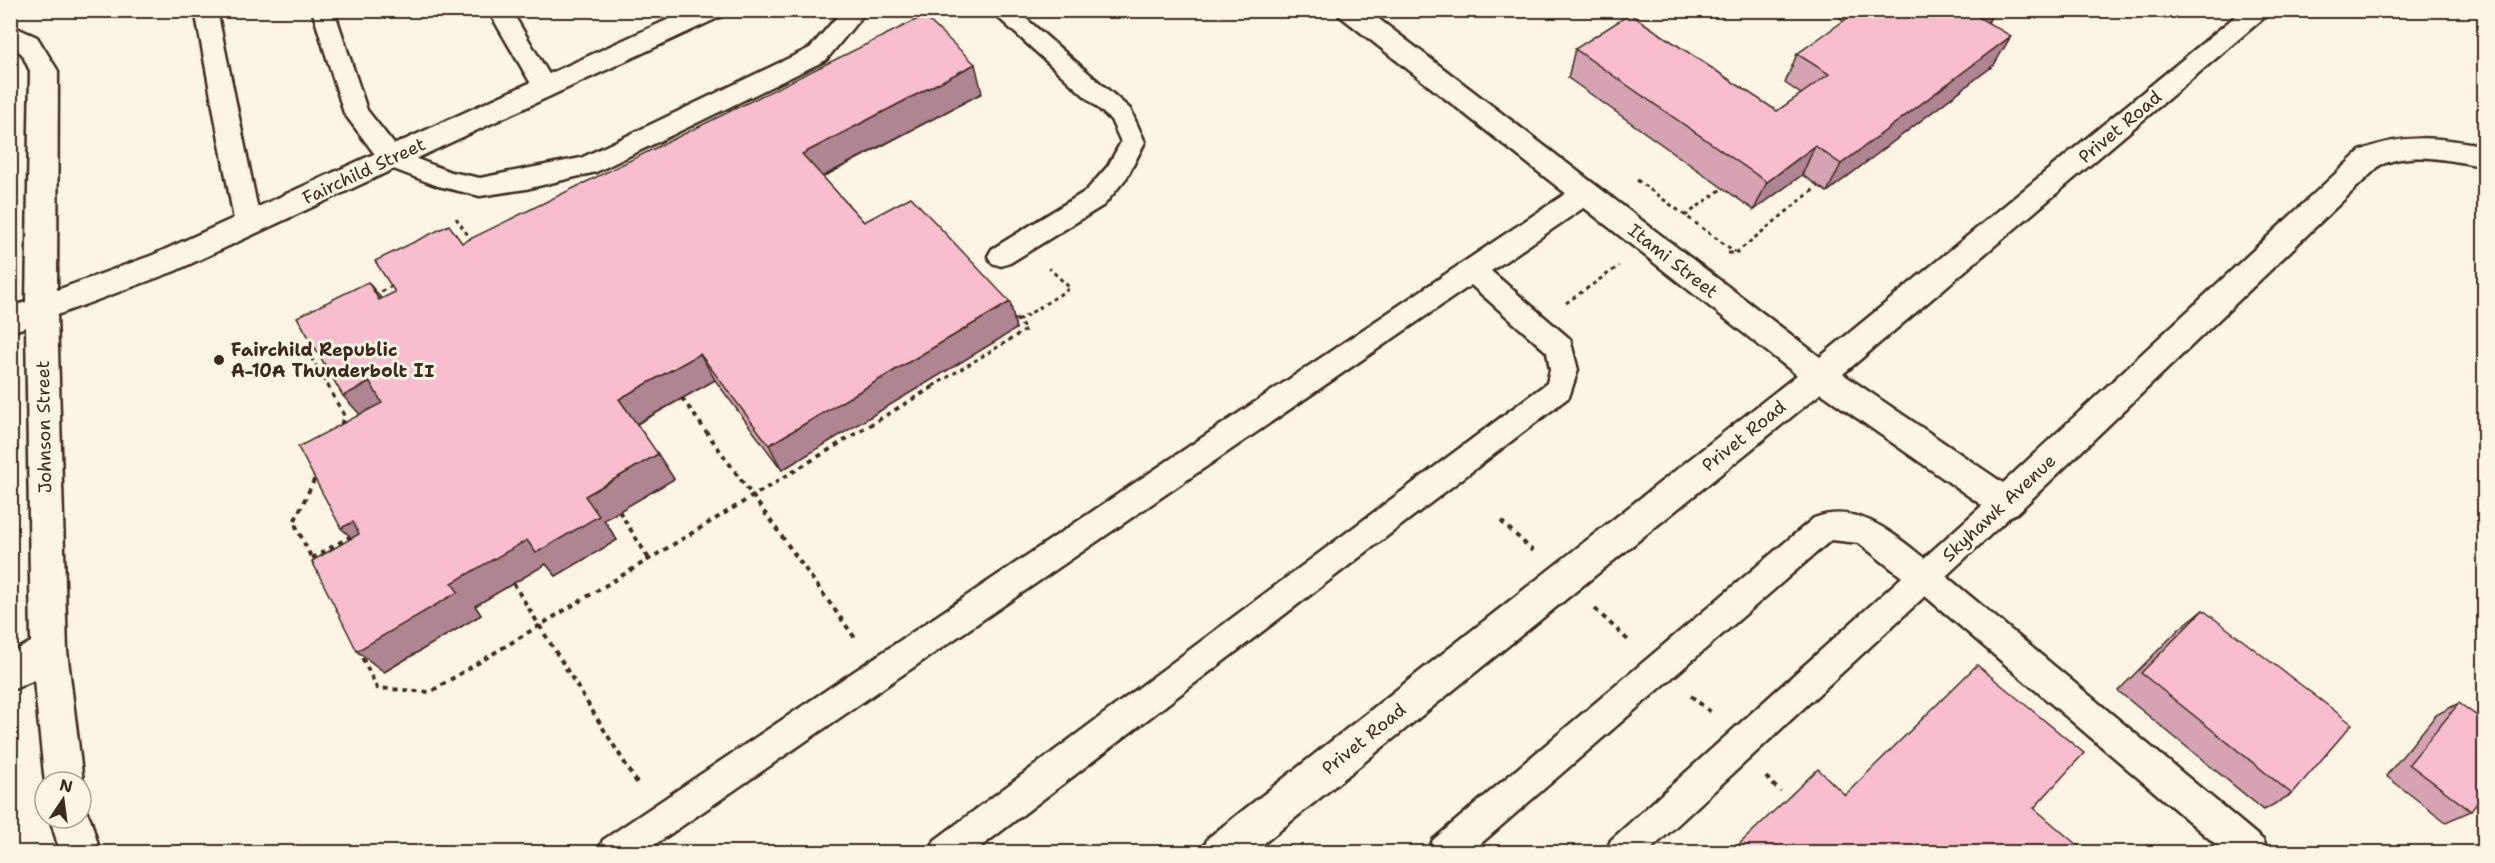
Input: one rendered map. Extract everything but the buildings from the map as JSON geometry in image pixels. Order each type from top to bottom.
[{"type":"street","name":"Fairchild Street","points":[[10,320],[41,311],[164,263],[713,10]]},
{"type":"street","name":"Itami Street","points":[[1349,10],[1820,375],[2005,503]]},
{"type":"street","name":"Privet Road","points":[[1222,852],[1820,375],[2260,10]]},
{"type":"street","name":"Johnson Street","points":[[10,34],[17,36],[36,51],[44,71],[41,311],[49,651],[63,770]]},
{"type":"street","name":"Skyhawk Avenue","points":[[2005,503],[2370,158],[2388,149],[2408,147],[2436,148],[2484,156]]},
{"type":"street","points":[[10,674],[49,651]]},
{"type":"street","points":[[74,830],[81,852]]},
{"type":"lane","points":[[206,10],[248,225]]},
{"type":"lane","points":[[322,10],[356,113],[392,159],[447,180],[480,187],[526,180],[587,166],[818,54],[856,10]]},
{"type":"lane","points":[[1001,10],[1121,115],[1133,142],[1118,171],[1095,198],[1001,256]]},
{"type":"lane","points":[[503,12],[545,88]]},
{"type":"lane","points":[[615,852],[1586,194]]},
{"type":"lane","points":[[947,852],[1559,389],[1564,370],[1560,347],[1472,270]]},
{"type":"lane","name":"Skyhawk Avenue","points":[[1623,852],[2005,503]]},
{"type":"lane","points":[[1445,852],[1825,528],[1866,531],[1925,577],[2251,852]]},
{"type":"path","points":[[1628,173],[1736,253]]},
{"type":"path","points":[[1685,216],[1723,188]]},
{"type":"path","points":[[1018,321],[1070,288],[1023,242]]},
{"type":"path","points":[[364,300],[404,280]]},
{"type":"path","points":[[357,648],[377,688],[430,692],[1026,330],[1008,310],[1002,314]]},
{"type":"path","points":[[318,330],[306,349],[345,416],[335,437]]},
{"type":"path","points":[[682,398],[880,673]]},
{"type":"path","points":[[317,568],[294,522],[320,469]]},
{"type":"path","points":[[619,511],[649,559]]},
{"type":"path","points":[[312,558],[356,533]]},
{"type":"path","points":[[513,583],[661,821]]},
{"type":"place","name":"Fairchild Republic A-10A Thunderbolt II","points":[[219,360]]}]
